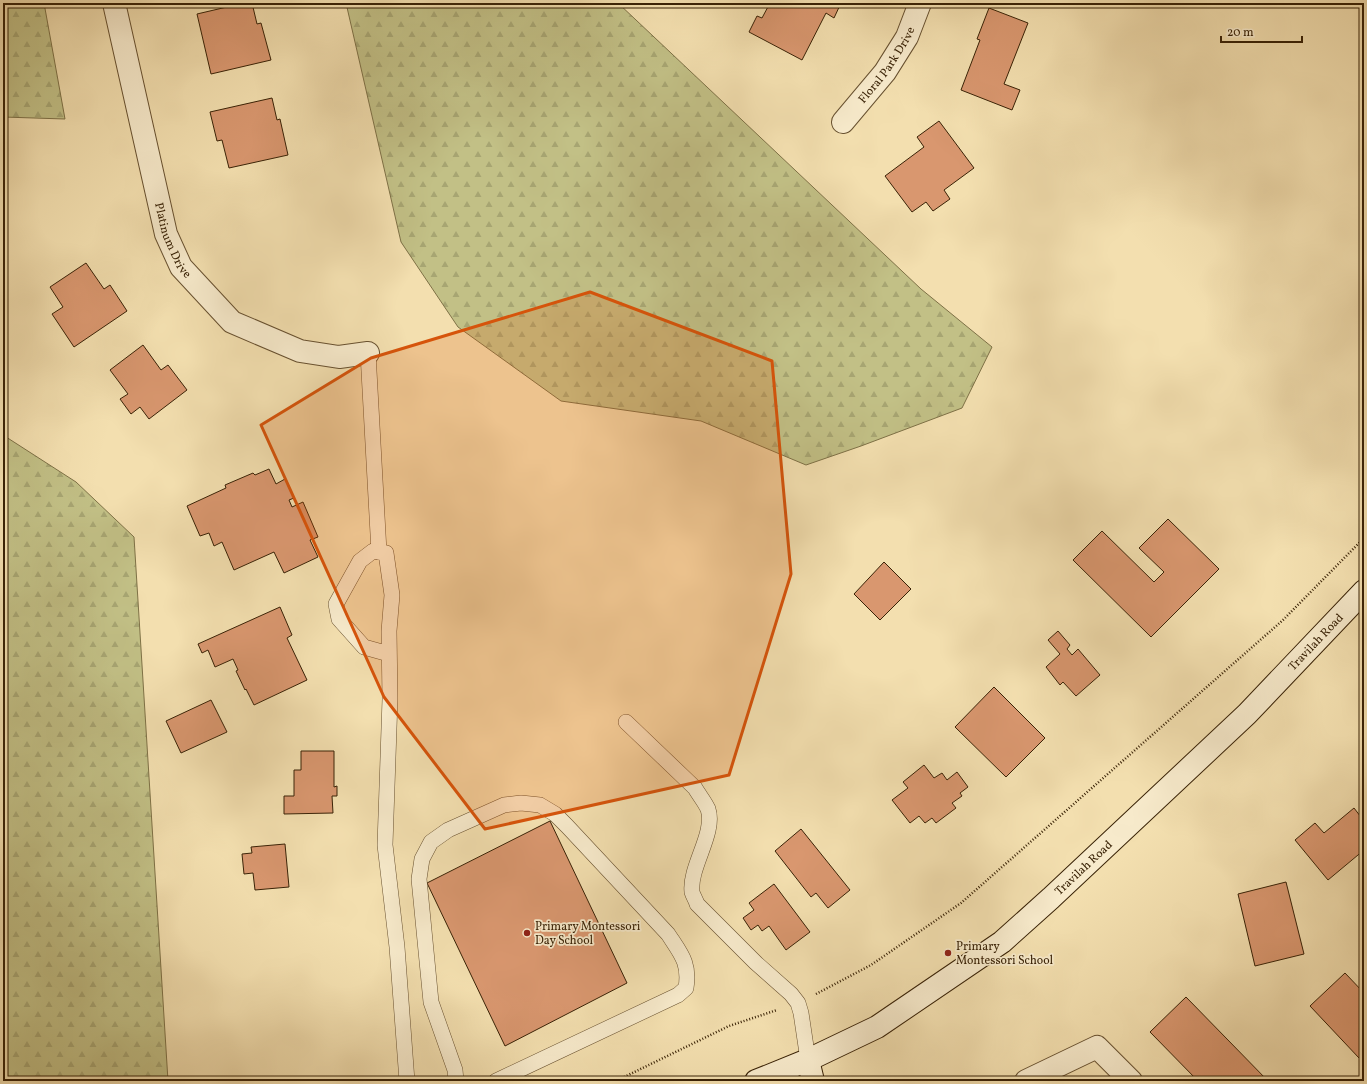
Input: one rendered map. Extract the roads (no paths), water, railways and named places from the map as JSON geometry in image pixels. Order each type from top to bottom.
[{"type":"main road","name":"Platinum Drive","points":[[114,3],[166,234],[181,267],[232,322],[300,351],[338,357],[368,353]]},
{"type":"main road","name":"Floral Park Drive","points":[[843,122],[885,72],[907,37],[920,3]]},
{"type":"main road","name":"Travilah Road","points":[[756,1081],[808,1060],[877,1027],[1002,942],[1247,714],[1364,591]]},
{"type":"main road","points":[[1026,1081],[1097,1047],[1131,1081]]},
{"type":"main road","points":[[808,1060],[813,1081]]},
{"type":"lane","points":[[368,353],[379,552]]},
{"type":"lane","points":[[389,654],[364,647],[339,619],[336,604],[360,561],[373,551],[386,553],[392,595],[389,632],[390,699],[385,846],[398,948],[407,1081]]},
{"type":"lane","points":[[626,722],[694,788],[704,800],[708,810],[710,824],[693,880],[692,892],[697,904],[756,963],[791,994],[798,1003],[801,1013],[808,1060]]},
{"type":"lane","points":[[456,1081],[455,1070],[431,1002],[419,879],[422,859],[431,842],[448,830],[504,805],[521,803],[540,806],[555,814],[567,826],[668,934],[686,965],[688,976],[686,988],[678,995],[496,1081]]},
{"type":"place","name":"Primary Montessori Day School","points":[[527,933]]},
{"type":"place","name":"Primary Montessori School","points":[[948,953]]}]
